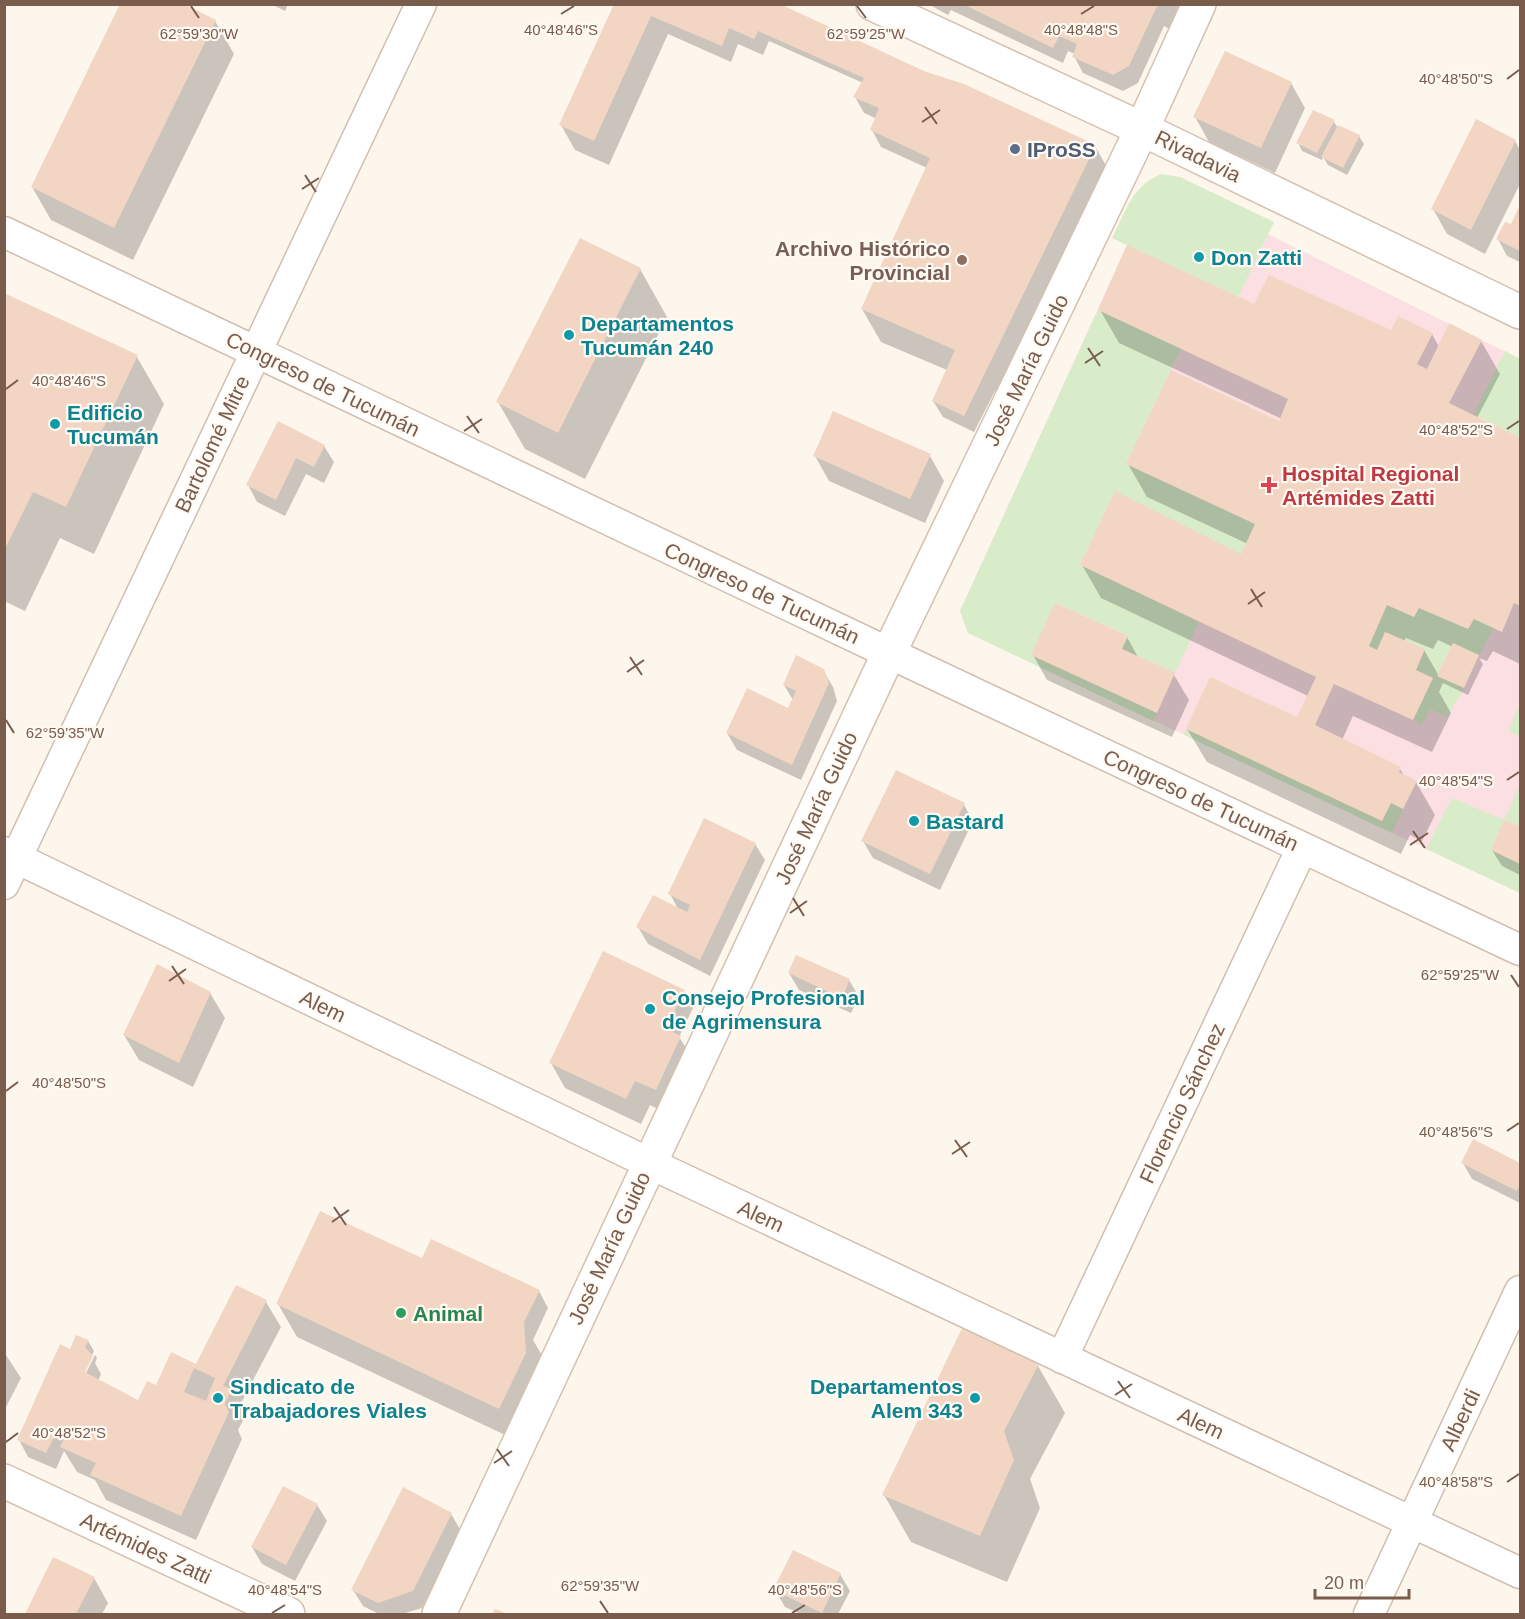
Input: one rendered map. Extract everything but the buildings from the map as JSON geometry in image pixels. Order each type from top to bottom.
[{"type":"main road","name":"Rivadavia","points":[[873,4],[1142,129],[1521,312]]},
{"type":"main road","name":"José María Guido","points":[[439,1614],[889,653],[1142,129],[1199,4]]},
{"type":"main road","name":"Artémides Zatti","points":[[4,1481],[288,1614]]},
{"type":"street","name":"Bartolomé Mitre","points":[[8,864],[256,352],[421,4]]},
{"type":"street","name":"Congreso de Tucumán","points":[[4,232],[889,653],[1521,950]]},
{"type":"street","name":"Florencio Sánchez","points":[[1062,1358],[1302,848]]},
{"type":"street","name":"Alem","points":[[8,864],[1521,1574]]},
{"type":"street","name":"Alberdi","points":[[1369,1614],[1521,1291]]},
{"type":"shaded area","name":"Hospital Regional Artémides Zatti","points":[[1268,234],[1520,359],[1520,893],[968,633],[960,611],[1127,245],[1238,298]]},
{"type":"green space","points":[[1161,174],[1180,177],[1274,222],[1238,298],[1112,238],[1136,192]]},
{"type":"green space","points":[[1098,310],[1181,348],[1126,464],[1255,524],[1241,554],[1115,491],[1080,565],[1199,622],[1175,673],[1122,649],[1127,635],[1055,603],[1031,655],[1157,713],[1153,721],[968,633],[960,611]]},
{"type":"green space","points":[[1505,351],[1520,359],[1520,438],[1474,414]]},
{"type":"green space","points":[[1387,605],[1414,617],[1419,608],[1468,629],[1474,619],[1494,628],[1479,655],[1453,643],[1437,675],[1464,688],[1447,717],[1430,709],[1422,725],[1413,720],[1433,679],[1416,670],[1425,649],[1385,632],[1377,650],[1369,646]]},
{"type":"green space","points":[[1520,704],[1520,734],[1519,736],[1508,731]]},
{"type":"green space","points":[[1186,729],[1382,821],[1391,803],[1403,809],[1392,833],[1184,735]]},
{"type":"green space","points":[[1520,785],[1520,827],[1504,820]]},
{"type":"green space","points":[[1452,798],[1504,820],[1491,850],[1520,864],[1520,893],[1426,849]]},
{"type":"place","name":"IProSS","points":[[1015,149]]},
{"type":"place","name":"Don Zatti","points":[[1199,257]]},
{"type":"place","name":"Archivo Histórico Provincial","points":[[962,260]]},
{"type":"place","name":"Departamentos Tucumán 240","points":[[569,335]]},
{"type":"place","name":"Edificio Tucumán","points":[[55,424]]},
{"type":"place","name":"Hospital Regional Artémides Zatti","points":[[1269,485]]},
{"type":"place","name":"Bastard","points":[[914,821]]},
{"type":"place","name":"Consejo Profesional de Agrimensura","points":[[650,1009]]},
{"type":"place","name":"Animal","points":[[401,1313]]},
{"type":"place","name":"Sindicato de Trabajadores Viales","points":[[218,1398]]},
{"type":"place","name":"Departamentos Alem 343","points":[[975,1398]]}]
